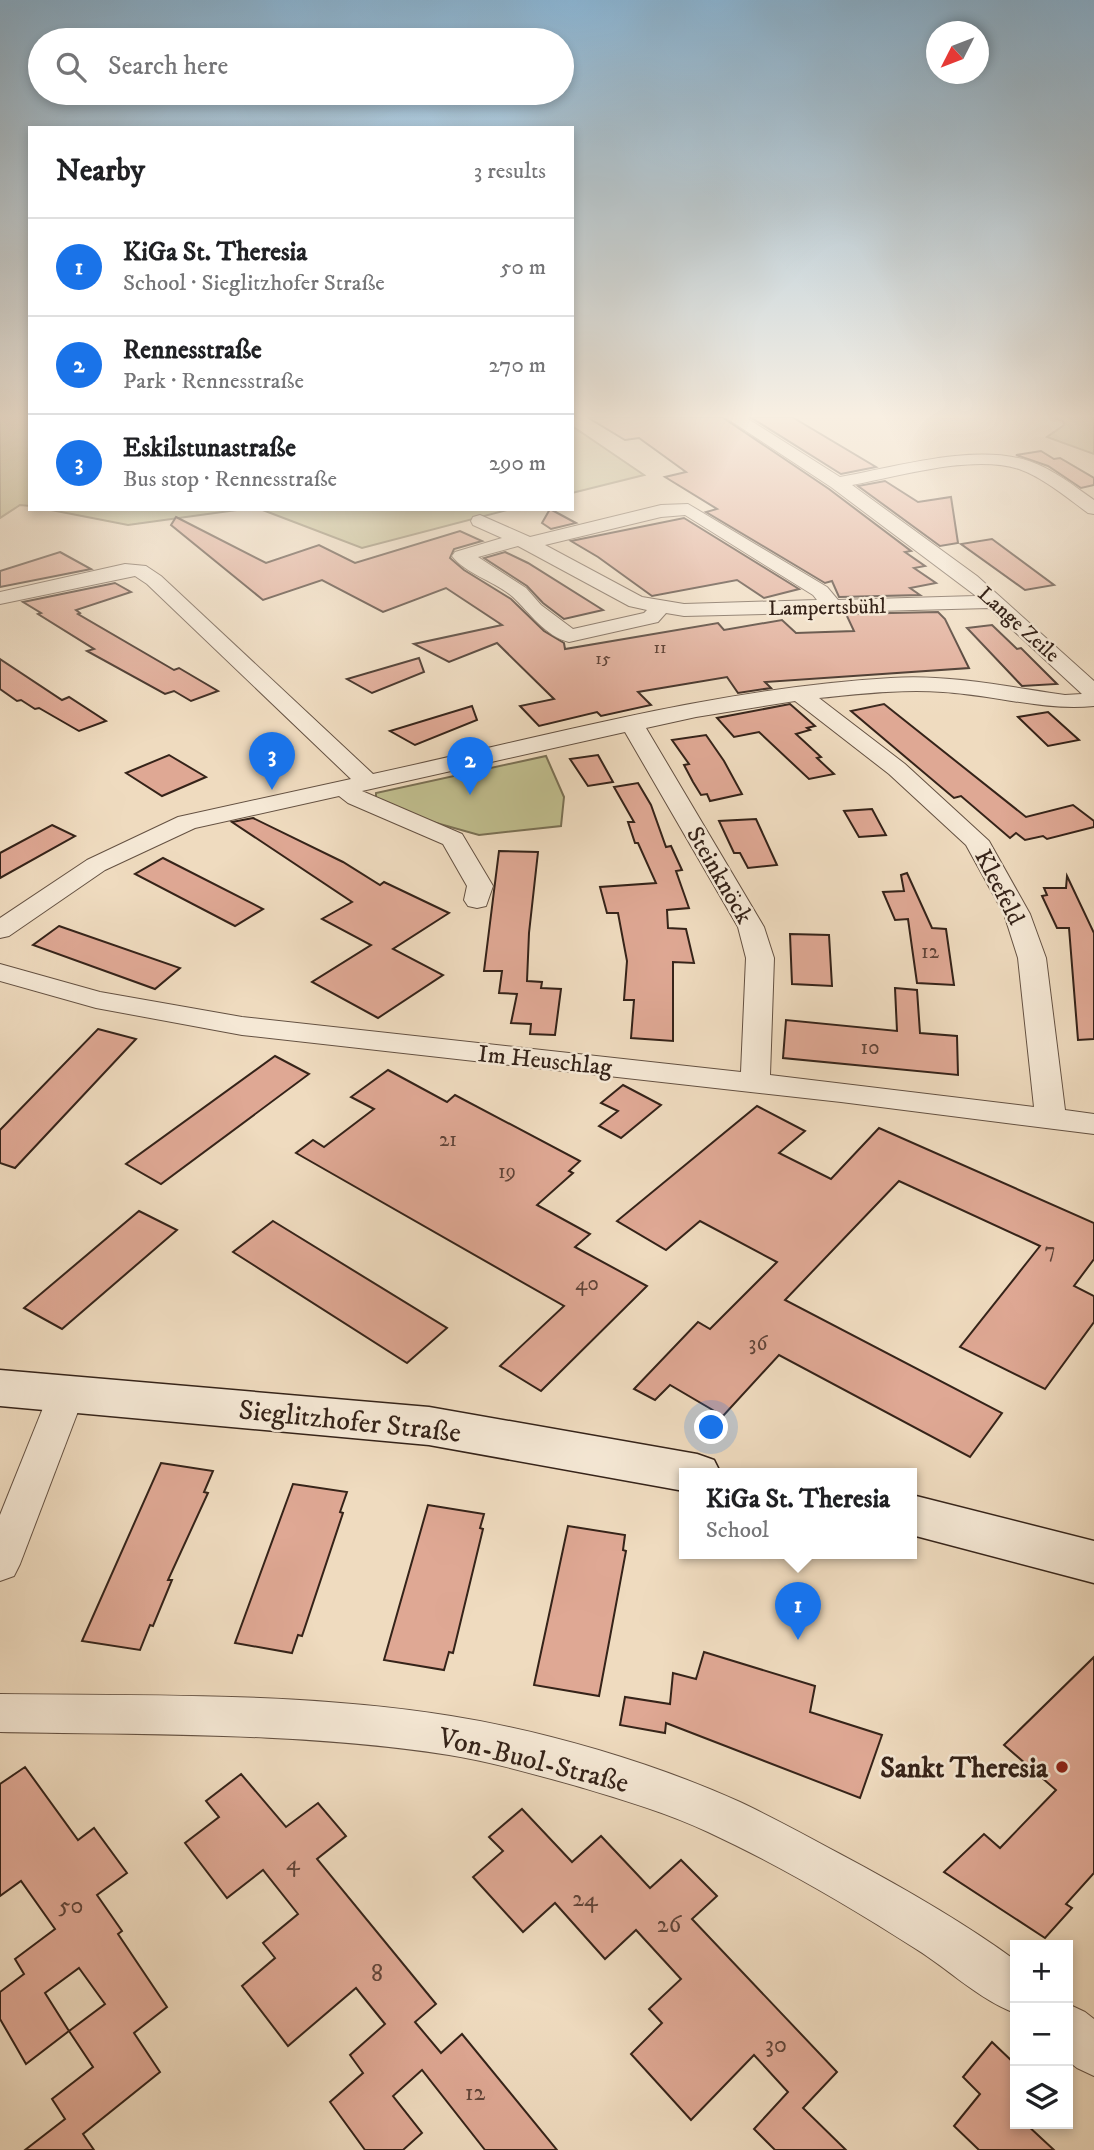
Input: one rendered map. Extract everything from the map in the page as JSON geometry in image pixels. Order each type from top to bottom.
[{"type":"main road","name":"Sieglitzhofer Straße","points":[[0,1388],[429,1426],[679,1471]]},
{"type":"main road","points":[[917,1516],[1094,1562]]},
{"type":"street","points":[[524,541],[632,517]]},
{"type":"street","points":[[701,517],[820,591],[833,607]]},
{"type":"street","name":"Lange Zeile","points":[[883,517],[970,580],[1094,693]]},
{"type":"street","name":"Lampertsbühl","points":[[480,521],[524,541],[636,602],[659,608],[684,610],[995,602]]},
{"type":"street","name":"Lampertsbühl","points":[[524,541],[462,556],[519,592],[534,608],[569,636],[651,618],[659,608]]},
{"type":"street","points":[[0,598],[125,570],[139,570],[154,580],[368,782]]},
{"type":"street","points":[[0,930],[96,865],[160,832],[208,816],[696,710],[799,694],[892,684],[944,685],[1065,702],[1094,699]]},
{"type":"street","name":"Kleefeld","points":[[799,694],[897,769],[976,841],[1017,914],[1032,958],[1051,1119]]},
{"type":"street","name":"Steinknöck","points":[[632,724],[751,927],[760,958],[755,1083]]},
{"type":"street","points":[[342,787],[357,798],[453,839],[480,886],[477,900]]},
{"type":"street","name":"Im Heuschlag","points":[[0,972],[96,1000],[232,1024],[1094,1124]]},
{"type":"street","points":[[0,1564],[67,1393]]},
{"type":"street","name":"Von-Buol-Straße","points":[[0,1713],[198,1716],[356,1724],[450,1736],[585,1768],[664,1793],[721,1816],[776,1843],[910,1917],[967,1952],[1010,1985]]},
{"type":"street","points":[[1073,2033],[1094,2051]]},
{"type":"shaded area","points":[[89,517],[184,517],[128,525]]},
{"type":"shaded area","points":[[282,517],[479,517],[362,548]]},
{"type":"shaded area","points":[[546,756],[564,797],[561,826],[479,835],[422,819],[376,799],[376,793]]},
{"type":"building","points":[[177,517],[266,563],[319,545],[355,563],[460,531],[482,541],[454,549],[450,558],[464,570],[511,599],[544,631],[564,643],[565,649],[718,623],[724,630],[782,620],[796,633],[854,631],[846,614],[938,612],[945,619],[969,668],[765,682],[771,688],[738,693],[727,677],[638,692],[651,705],[601,716],[597,712],[539,726],[520,706],[554,699],[497,643],[449,662],[414,644],[502,625],[446,588],[383,612],[322,580],[263,600],[171,525]]},
{"type":"building","points":[[545,517],[565,517],[576,523],[551,529],[542,523]]},
{"type":"building","points":[[715,517],[866,517],[911,551],[905,552],[925,566],[914,568],[936,583],[910,588],[920,595],[839,597],[832,581],[825,583]]},
{"type":"building","points":[[901,517],[954,517],[958,543],[940,546]]},
{"type":"building","points":[[684,518],[799,589],[764,598],[737,580],[652,596],[571,541]]},
{"type":"building","points":[[992,539],[1054,585],[1025,590],[961,544]]},
{"type":"building","points":[[60,552],[91,569],[0,587],[0,571]]},
{"type":"building","points":[[505,552],[528,563],[603,610],[564,619],[527,586],[484,558]]},
{"type":"building","points":[[115,583],[131,592],[76,610],[80,613],[78,614],[174,670],[179,668],[218,691],[191,701],[174,691],[165,694],[87,651],[94,649],[23,602]]},
{"type":"building","points":[[992,625],[1017,649],[1021,648],[1057,684],[1022,686],[967,628]]},
{"type":"building","points":[[419,658],[424,672],[372,693],[347,679]]},
{"type":"building","points":[[0,659],[62,700],[69,697],[106,721],[79,731],[39,708],[35,709],[21,700],[17,701],[0,689]]},
{"type":"building","points":[[790,704],[815,726],[796,734],[821,757],[817,758],[834,774],[809,779],[759,732],[734,737],[717,718]]},
{"type":"building","points":[[884,704],[1026,817],[1073,805],[1094,821],[1094,827],[1047,839],[1043,836],[1025,840],[1016,833],[1010,838],[961,796],[954,798],[851,711]]},
{"type":"building","points":[[472,706],[477,720],[415,745],[390,731]]},
{"type":"building","points":[[1048,712],[1079,740],[1048,746],[1018,717]]},
{"type":"building","points":[[706,735],[742,794],[710,801],[707,794],[701,795],[693,782],[684,765],[689,764],[672,740]]},
{"type":"building","points":[[169,755],[206,777],[162,796],[126,773]]},
{"type":"building","points":[[598,755],[613,782],[588,786],[570,759]]},
{"type":"building","points":[[638,783],[651,805],[666,847],[671,846],[682,870],[676,871],[689,908],[667,910],[668,928],[686,929],[694,963],[673,962],[673,1041],[631,1038],[634,1000],[624,1000],[627,961],[618,913],[607,913],[600,887],[656,883],[638,843],[635,843],[628,822],[634,822],[614,787]]},
{"type":"building","points":[[872,809],[886,835],[859,837],[844,811]]},
{"type":"building","points":[[253,818],[343,862],[380,885],[384,882],[449,913],[393,949],[443,975],[378,1018],[312,982],[371,945],[322,919],[352,902],[232,822]]},
{"type":"building","points":[[756,819],[777,865],[748,868],[740,853],[734,853],[719,821]]},
{"type":"building","points":[[52,825],[75,836],[0,878],[0,853]]},
{"type":"building","points":[[499,851],[538,852],[527,981],[542,982],[541,988],[561,989],[555,1035],[530,1034],[531,1024],[511,1023],[517,994],[499,993],[502,971],[484,971]]},
{"type":"building","points":[[163,858],[263,909],[235,926],[135,874]]},
{"type":"building","points":[[907,873],[932,928],[946,929],[954,985],[917,983],[908,919],[895,920],[883,892],[904,891],[901,875]]},
{"type":"building","points":[[1067,876],[1094,933],[1094,1039],[1078,1040],[1069,928],[1057,928],[1042,896],[1047,895],[1044,888],[1066,888]]},
{"type":"building","points":[[59,926],[180,968],[155,989],[33,945]]},
{"type":"building","points":[[790,934],[829,935],[832,986],[792,984]]},
{"type":"building","points":[[895,988],[917,990],[920,1033],[957,1036],[958,1075],[783,1058],[786,1020],[897,1031]]},
{"type":"building","points":[[98,1029],[136,1039],[15,1168],[0,1163],[0,1130]]},
{"type":"building","points":[[275,1056],[309,1074],[161,1184],[126,1164]]},
{"type":"building","points":[[388,1070],[447,1102],[455,1095],[580,1161],[569,1171],[573,1173],[537,1205],[590,1234],[575,1247],[647,1286],[541,1391],[500,1366],[564,1306],[296,1153],[313,1140],[324,1147],[374,1109],[351,1097]]},
{"type":"building","points":[[623,1085],[661,1105],[621,1138],[599,1126],[618,1111],[601,1103]]},
{"type":"building","points":[[757,1106],[805,1131],[779,1153],[831,1179],[879,1128],[1094,1223],[1094,1259],[1074,1286],[1094,1296],[1094,1322],[1045,1389],[960,1347],[1040,1246],[899,1181],[785,1300],[1002,1413],[970,1457],[779,1355],[723,1416],[670,1385],[655,1400],[634,1389],[698,1322],[710,1329],[777,1262],[700,1221],[666,1250],[617,1221]]},
{"type":"building","points":[[139,1211],[177,1230],[62,1329],[24,1308]]},
{"type":"building","points":[[273,1221],[447,1328],[407,1363],[233,1252]]},
{"type":"building","points":[[161,1463],[213,1471],[204,1492],[208,1493],[168,1580],[172,1580],[153,1626],[150,1625],[140,1650],[82,1641]]},
{"type":"building","points":[[293,1484],[347,1492],[340,1512],[343,1513],[302,1636],[298,1635],[292,1653],[235,1643]]},
{"type":"building","points":[[428,1505],[484,1514],[480,1528],[483,1529],[453,1653],[449,1652],[444,1670],[384,1660]]},
{"type":"building","points":[[568,1526],[625,1535],[623,1550],[626,1551],[599,1696],[534,1685]]},
{"type":"building","points":[[704,1652],[815,1686],[810,1712],[882,1735],[860,1798],[666,1723],[665,1733],[620,1725],[625,1697],[670,1704],[673,1673],[696,1679]]},
{"type":"building","name":"Sankt Theresia","points":[[1094,1657],[1094,1873],[1066,1904],[1072,1908],[1045,1938],[944,1872],[984,1834],[1000,1848],[1056,1790],[1004,1745]]},
{"type":"building","points":[[25,1767],[78,1840],[94,1828],[127,1873],[97,1895],[122,1931],[118,1934],[167,2007],[134,2033],[160,2072],[83,2134],[94,2150],[25,2150],[65,2119],[52,2099],[93,2067],[69,2031],[26,2064],[0,2019],[0,1992],[24,1974],[15,1959],[55,1929],[21,1881],[0,1896],[0,1784]],"holes":[[[79,1968],[105,2004],[69,2031],[45,1993]]]},
{"type":"building","points":[[241,1774],[286,1827],[318,1803],[346,1836],[317,1859],[436,2004],[415,2022],[441,2053],[462,2034],[557,2150],[485,2150],[422,2070],[393,2096],[422,2133],[403,2150],[365,2150],[330,2102],[363,2073],[350,2055],[385,2024],[356,1988],[288,2046],[242,1986],[275,1958],[263,1943],[298,1914],[263,1870],[227,1898],[185,1843],[219,1817],[206,1801]]},
{"type":"building","points":[[522,1809],[572,1862],[601,1836],[650,1888],[681,1860],[717,1896],[692,1919],[837,2072],[803,2108],[846,2150],[775,2150],[754,2129],[788,2092],[754,2055],[691,2120],[631,2054],[662,2023],[649,2009],[681,1979],[636,1930],[605,1959],[555,1903],[523,1932],[473,1877],[503,1851],[489,1837]]},
{"type":"building","points":[[992,2042],[1010,2059],[1010,2129],[1031,2129],[1054,2150],[979,2150],[954,2126],[980,2094],[963,2077]]},
{"type":"place","name":"Eskilstunastraße","points":[[272,790]]},
{"type":"place","name":"Rennesstraße","points":[[470,795]]},
{"type":"place","name":"KiGa St. Theresia","points":[[798,1640]]},
{"type":"place","name":"Sankt Theresia","points":[[1062,1767]]}]
